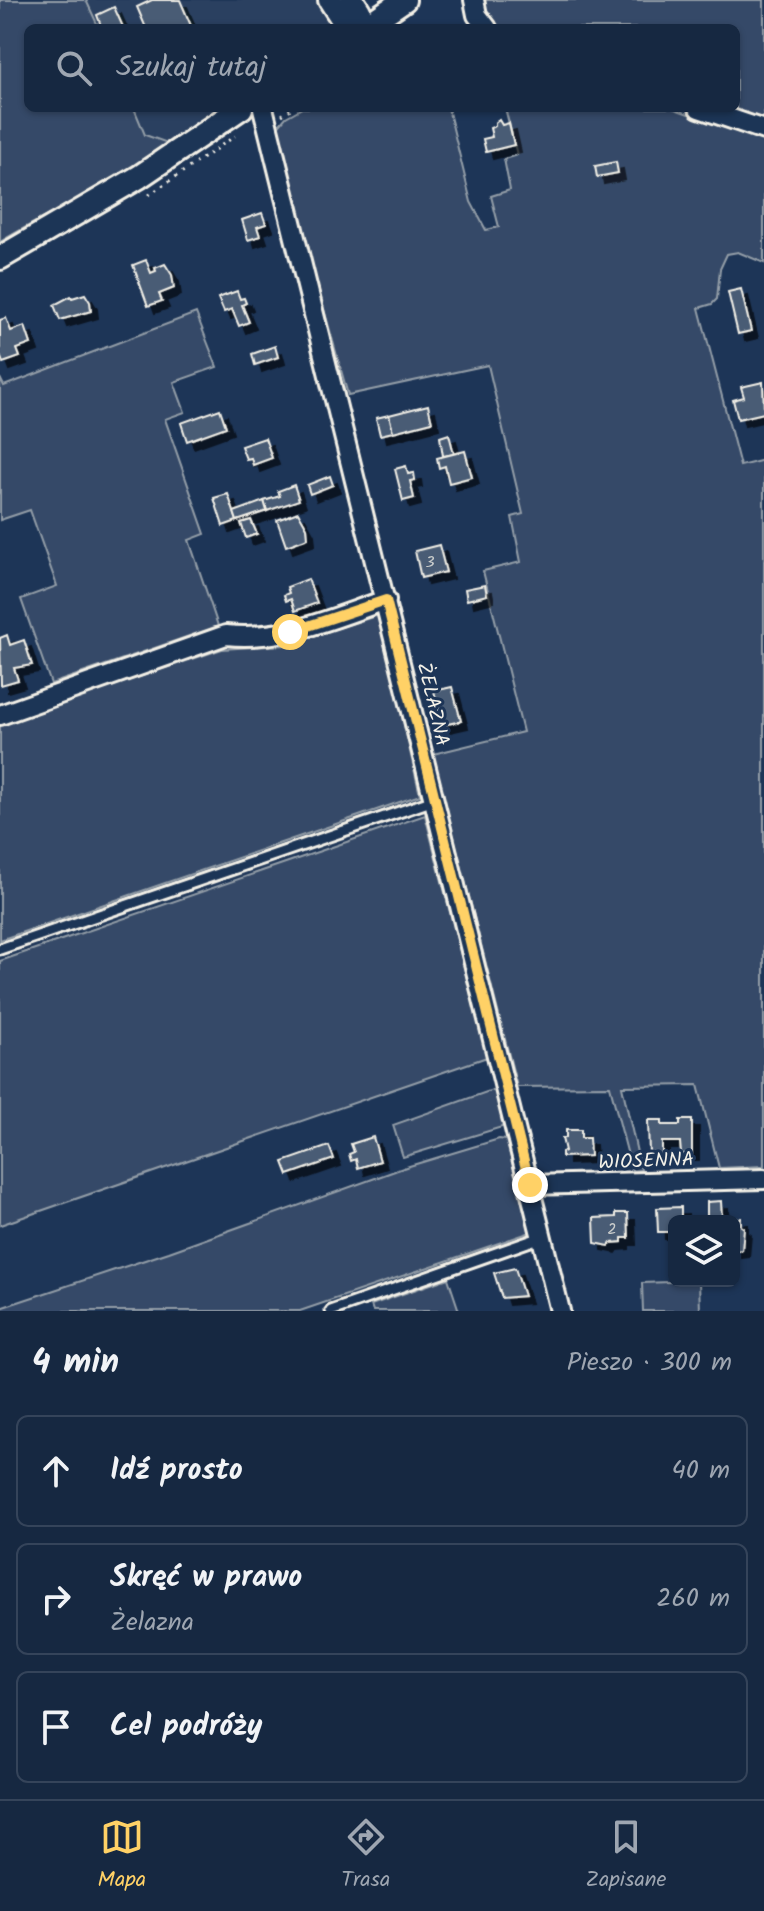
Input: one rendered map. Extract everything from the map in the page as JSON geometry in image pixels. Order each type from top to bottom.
[{"type":"street","points":[[330,0],[341,17],[353,24]]},
{"type":"street","points":[[352,0],[359,11],[360,24]]},
{"type":"street","points":[[366,24],[404,0]]},
{"type":"street","points":[[474,0],[477,15],[484,24]]},
{"type":"street","points":[[0,258],[139,177],[235,112]]},
{"type":"street","name":"ŻELAZNA","points":[[264,112],[560,1311]]},
{"type":"street","points":[[711,112],[764,130]]},
{"type":"street","points":[[0,715],[226,635],[276,636],[386,600]]},
{"type":"street","name":"WIOSENNA","points":[[530,1185],[764,1179]]},
{"type":"lane","points":[[0,949],[434,800]]},
{"type":"lane","points":[[331,1311],[542,1237]]},
{"type":"shaded area","points":[[0,0],[86,0],[97,24],[24,24],[24,112],[136,112],[145,135],[168,143],[128,172],[0,242]]},
{"type":"shaded area","points":[[86,0],[315,0],[323,6],[330,24],[97,24]]},
{"type":"shaded area","points":[[479,0],[764,0],[764,121],[737,112],[740,112],[740,24],[493,24]]},
{"type":"shaded area","points":[[136,112],[213,112],[168,143],[145,135]]},
{"type":"shaded area","points":[[295,112],[449,112],[471,202],[486,230],[499,227],[491,196],[510,190],[504,159],[517,155],[506,112],[683,112],[764,141],[764,263],[738,252],[727,254],[720,269],[717,299],[699,308],[740,466],[764,460],[764,1166],[719,1168],[698,1085],[622,1086],[641,1170],[632,1171],[610,1086],[517,1087],[433,754],[523,732],[483,571],[521,562],[512,517],[523,514],[488,365],[348,395],[274,131]]},
{"type":"shaded area","points":[[196,313],[217,367],[174,382],[185,412],[165,419],[205,534],[189,540],[218,626],[51,684],[21,599],[57,586],[30,510],[0,520],[0,378],[4,386]]},
{"type":"shaded area","points":[[379,615],[420,795],[0,940],[0,724],[222,649],[285,645]]},
{"type":"shaded area","points":[[425,815],[487,1057],[0,1225],[0,961]]},
{"type":"shaded area","points":[[495,1089],[504,1121],[502,1127],[403,1157],[393,1125]]},
{"type":"shaded area","points":[[499,1139],[506,1140],[531,1232],[300,1311],[0,1311],[0,1308],[169,1252],[406,1167]]},
{"type":"shaded area","points":[[448,1278],[459,1311],[373,1311],[371,1305]]},
{"type":"shaded area","points":[[668,1282],[668,1287],[699,1287],[700,1311],[643,1311],[642,1283]]},
{"type":"building","points":[[152,0],[180,0],[190,24],[144,24],[137,7]]},
{"type":"building","points":[[114,7],[122,24],[100,24],[97,15]]},
{"type":"building","points":[[499,120],[502,125],[509,123],[514,145],[486,152],[483,139],[492,137],[490,128]]},
{"type":"building","points":[[616,162],[618,173],[597,177],[595,166]]},
{"type":"building","points":[[262,213],[266,224],[257,227],[260,236],[248,240],[242,220]]},
{"type":"building","points":[[146,260],[151,273],[165,264],[172,275],[174,288],[159,294],[162,301],[148,306],[133,265]]},
{"type":"building","points":[[741,289],[751,331],[738,334],[728,292]]},
{"type":"building","points":[[237,291],[246,303],[242,305],[249,322],[239,326],[232,309],[224,312],[218,298]]},
{"type":"building","points":[[85,294],[91,311],[60,320],[54,305],[71,296]]},
{"type":"building","points":[[6,318],[11,331],[25,326],[31,344],[17,349],[20,357],[3,363],[0,355],[0,320]]},
{"type":"building","points":[[275,346],[278,357],[255,365],[252,354]]},
{"type":"building","points":[[763,382],[764,413],[738,419],[733,400],[744,397],[741,387]]},
{"type":"building","points":[[428,405],[432,422],[393,432],[389,415]]},
{"type":"building","points":[[220,409],[226,427],[187,441],[181,423]]},
{"type":"building","points":[[389,415],[393,432],[380,435],[376,418]]},
{"type":"building","points":[[449,434],[454,454],[443,456],[440,437]]},
{"type":"building","points":[[265,438],[272,458],[253,465],[251,458],[246,459],[241,446]]},
{"type":"building","points":[[465,451],[472,477],[449,483],[445,466],[439,468],[437,458]]},
{"type":"building","points":[[406,466],[408,474],[414,473],[415,480],[410,481],[414,498],[403,501],[395,469]]},
{"type":"building","points":[[330,476],[333,485],[310,494],[307,485]]},
{"type":"building","points":[[294,485],[299,500],[267,511],[264,501],[280,496],[278,491]]},
{"type":"building","points":[[228,494],[237,521],[223,526],[214,498]]},
{"type":"building","points":[[264,501],[267,511],[237,521],[234,512]]},
{"type":"building","points":[[298,512],[307,528],[308,538],[286,546],[277,520]]},
{"type":"building","points":[[251,520],[257,534],[246,538],[241,523]]},
{"type":"building","points":[[439,545],[446,572],[421,578],[415,551]]},
{"type":"building","points":[[308,579],[317,603],[295,611],[291,599],[286,601],[284,595],[289,593],[287,587]]},
{"type":"building","points":[[485,585],[487,595],[467,600],[465,589]]},
{"type":"building","points":[[7,635],[10,645],[24,640],[32,665],[14,668],[18,680],[1,685],[0,638]]},
{"type":"building","points":[[452,687],[461,721],[443,725],[434,691]]},
{"type":"building","points":[[648,1120],[662,1120],[662,1125],[680,1125],[680,1120],[692,1120],[692,1154],[681,1154],[680,1142],[662,1142],[662,1155],[649,1155]]},
{"type":"building","points":[[566,1130],[581,1130],[581,1138],[589,1138],[590,1156],[562,1157],[565,1151],[562,1138],[566,1138]]},
{"type":"building","points":[[373,1137],[380,1161],[358,1168],[356,1159],[351,1161],[349,1154],[354,1152],[351,1144]]},
{"type":"building","points":[[329,1146],[334,1159],[288,1175],[283,1162]]},
{"type":"building","points":[[721,1201],[722,1215],[707,1215],[707,1202]]},
{"type":"building","points":[[681,1207],[681,1215],[668,1215],[668,1232],[658,1232],[657,1208]]},
{"type":"building","points":[[616,1213],[628,1213],[629,1238],[622,1238],[622,1242],[609,1246],[595,1243],[594,1218],[616,1217]]},
{"type":"building","points":[[741,1218],[744,1228],[740,1250]]},
{"type":"building","points":[[515,1268],[524,1296],[502,1298],[494,1273]]},
{"type":"route","points":[[290,632],[386,600],[530,1185]]}]
